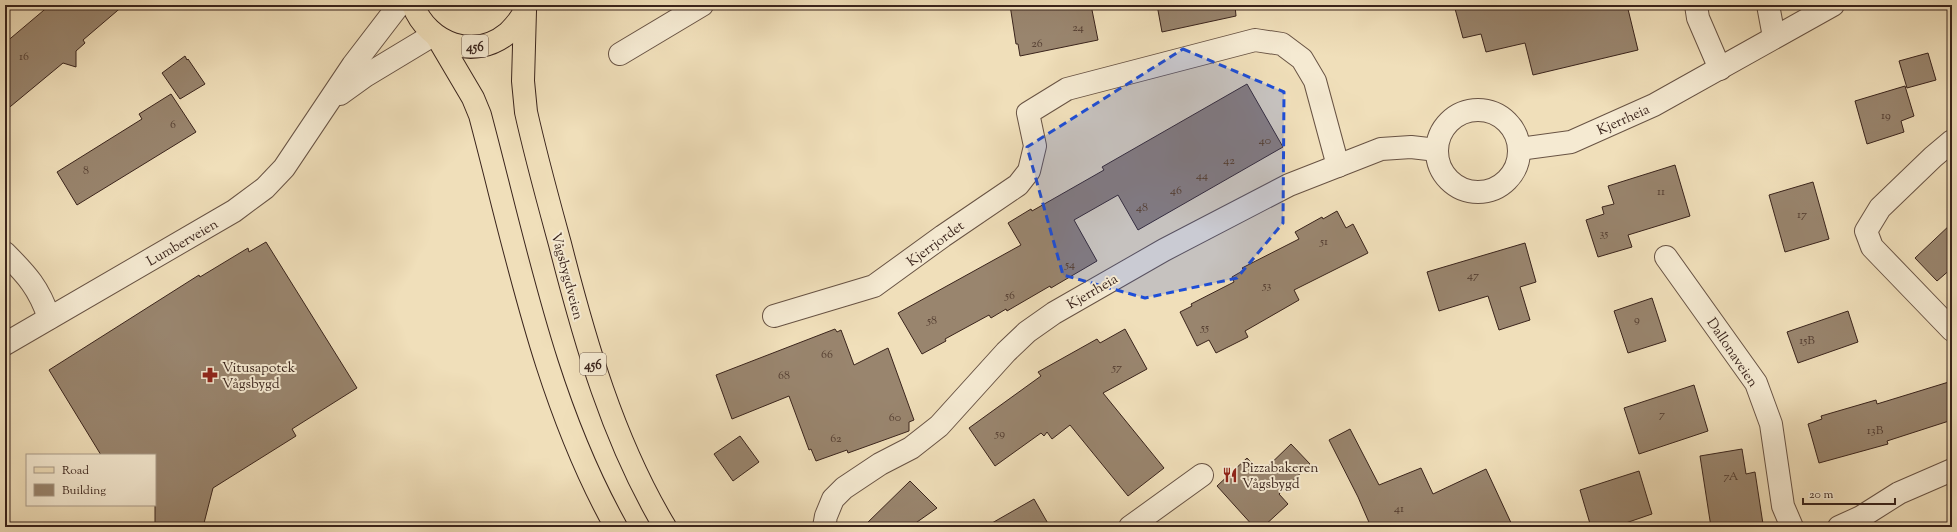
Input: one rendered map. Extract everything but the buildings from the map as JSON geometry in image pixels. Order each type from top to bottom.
[{"type":"main road","name":"456","points":[[413,5],[424,26],[435,36],[453,45],[470,47],[487,44],[502,37],[516,26],[526,8]]},
{"type":"main road","name":"Vågsbygdveien","points":[[526,8],[523,81],[526,112],[577,311],[598,380],[625,448],[665,527]]},
{"type":"main road","name":"456","points":[[435,36],[473,98],[480,115],[546,360],[572,434],[604,506],[616,527]]},
{"type":"street","name":"Lumberveien","points":[[5,344],[234,211],[266,188],[284,168],[353,65],[399,5]]},
{"type":"street","points":[[620,54],[702,5]]},
{"type":"street","points":[[1696,5],[1698,18],[1720,69]]},
{"type":"street","points":[[1768,5],[1774,38]]},
{"type":"street","name":"Kjerrheia","points":[[1520,149],[1571,142],[1654,105],[1833,5]]},
{"type":"street","name":"Lumberveien","points":[[328,104],[365,76],[435,36]]},
{"type":"street","name":"Kjerrjordet","points":[[774,316],[874,286],[943,236],[1018,185],[1029,171],[1035,146],[1028,113],[1067,89],[1255,40],[1282,44],[1302,59],[1315,81],[1338,166]]},
{"type":"street","points":[[1484,109],[1498,114],[1509,123],[1517,135],[1520,149],[1518,163],[1512,176],[1502,185],[1490,190],[1477,192],[1464,190],[1453,184],[1444,174],[1439,162],[1437,150],[1439,137],[1446,124],[1457,115],[1470,110],[1484,109]]},
{"type":"street","points":[[1952,141],[1933,157],[1880,208],[1866,231],[1872,247],[1952,330]]},
{"type":"street","name":"Kjerrheia","points":[[824,527],[826,516],[833,499],[844,488],[880,464],[911,448],[939,426],[1006,352],[1027,332],[1054,313],[1164,250],[1289,185],[1381,149],[1411,147],[1437,150]]},
{"type":"street","points":[[5,253],[37,288],[49,318]]},
{"type":"street","name":"Dallonaveien","points":[[1666,257],[1756,383],[1771,424],[1783,506],[1792,527]]},
{"type":"street","points":[[1839,527],[1861,517],[1899,493],[1952,470]]},
{"type":"street","points":[[1130,527],[1202,475]]},
{"type":"highlighted area","points":[[1183,49],[1284,92],[1283,223],[1237,278],[1145,298],[1063,275],[1027,147]]},
{"type":"place","name":"Vitusapotek Vågsbygd","points":[[210,375]]},
{"type":"place","name":"Pizzabakeren Vågsbygd","points":[[1230,475]]}]
